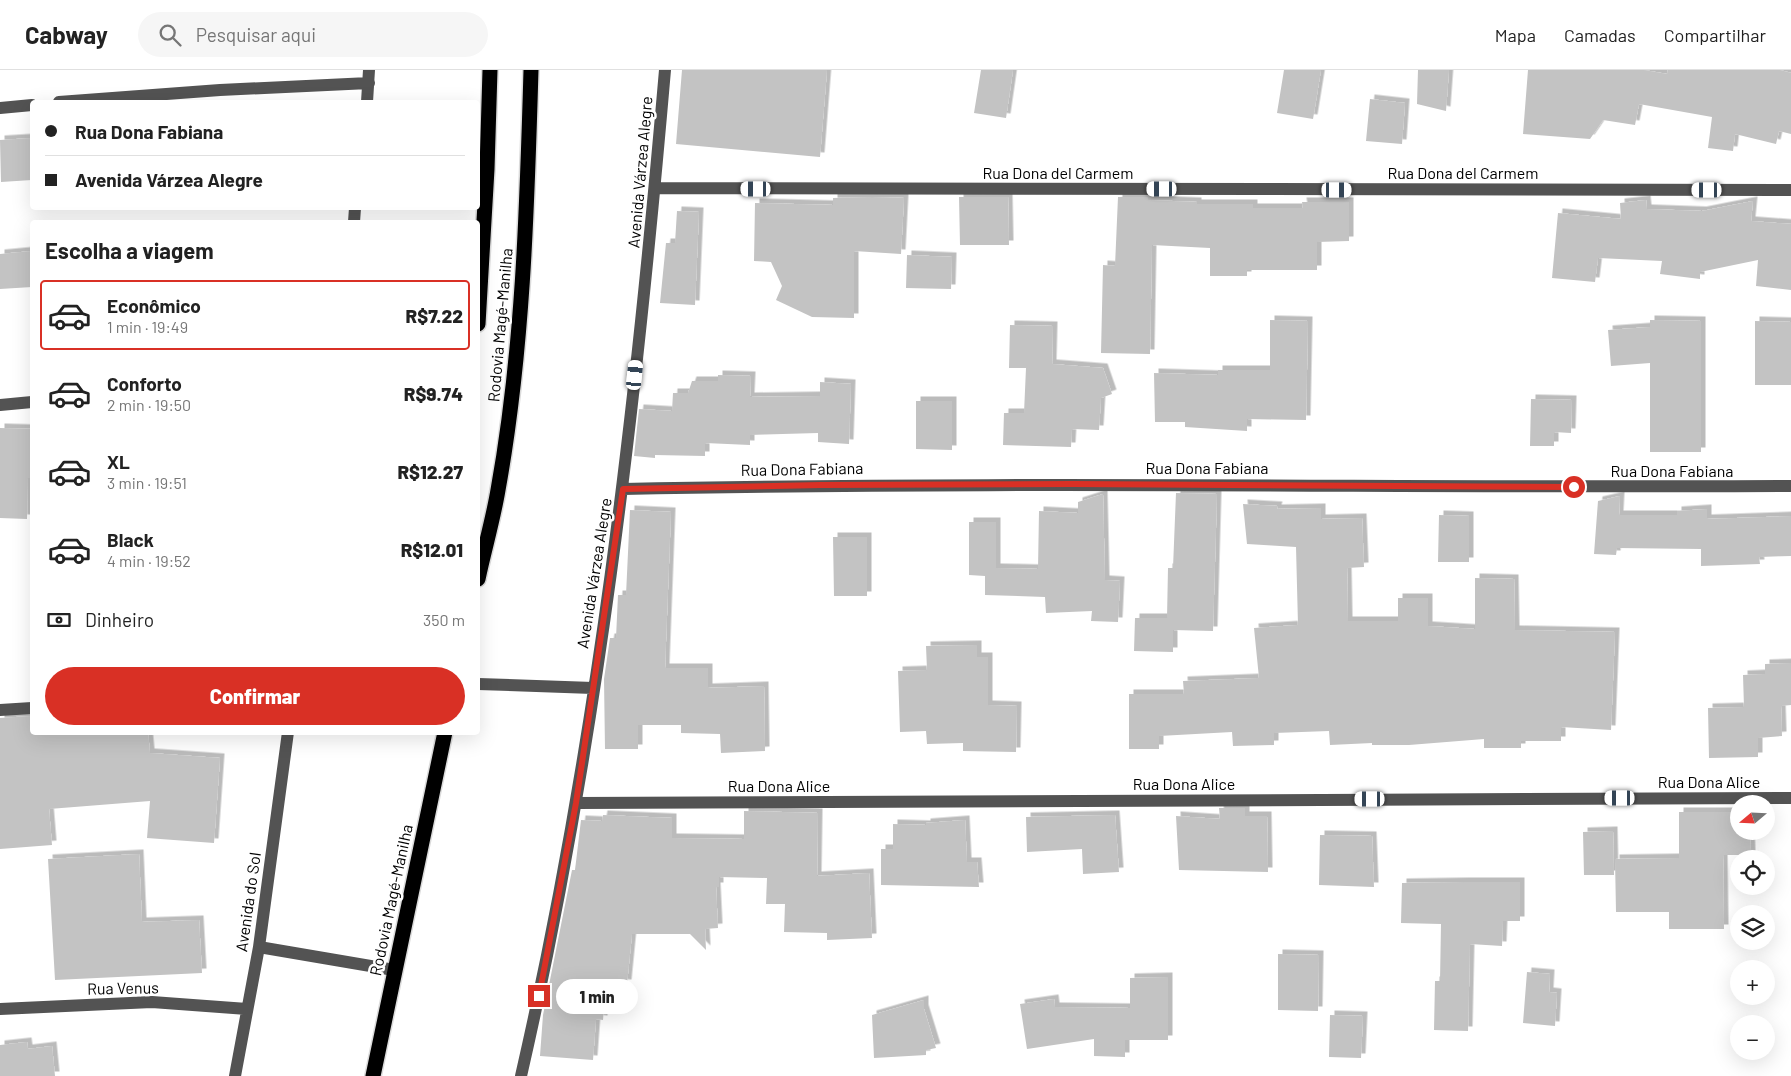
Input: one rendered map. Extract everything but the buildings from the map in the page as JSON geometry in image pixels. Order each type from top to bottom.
[{"type":"highway","name":"Rodovia Magé-Manilha","points":[[480,290],[490,70]]},
{"type":"highway","name":"Rodovia Magé-Manilha","points":[[480,570],[498,491],[516,366],[525,234],[531,70]]},
{"type":"highway","name":"Rodovia Magé-Manilha","points":[[373,1076],[444,735]]},
{"type":"street","name":"Avenida Várzea Alegre","points":[[522,1076],[576,803],[623,489],[656,188],[665,70]]},
{"type":"street","points":[[86,100],[369,76],[367,100]]},
{"type":"street","points":[[0,108],[30,105]]},
{"type":"street","name":"Rua Dona del Carmem","points":[[656,188],[1791,190]]},
{"type":"street","points":[[0,405],[30,402]]},
{"type":"street","name":"Rua Dona Fabiana","points":[[623,489],[821,485],[1073,484],[1482,488],[1791,486]]},
{"type":"street","points":[[480,684],[593,688]]},
{"type":"street","points":[[0,710],[30,708]]},
{"type":"street","name":"Avenida do Sol","points":[[235,1076],[259,947],[288,735]]},
{"type":"street","name":"Rua Dona Alice","points":[[576,803],[1791,798]]},
{"type":"street","points":[[259,947],[394,970]]},
{"type":"street","name":"Rua Venus","points":[[0,1009],[152,1002],[247,1009]]},
{"type":"route","points":[[539,996],[576,803],[623,489],[821,485],[1073,484],[1482,488],[1574,487]]}]
